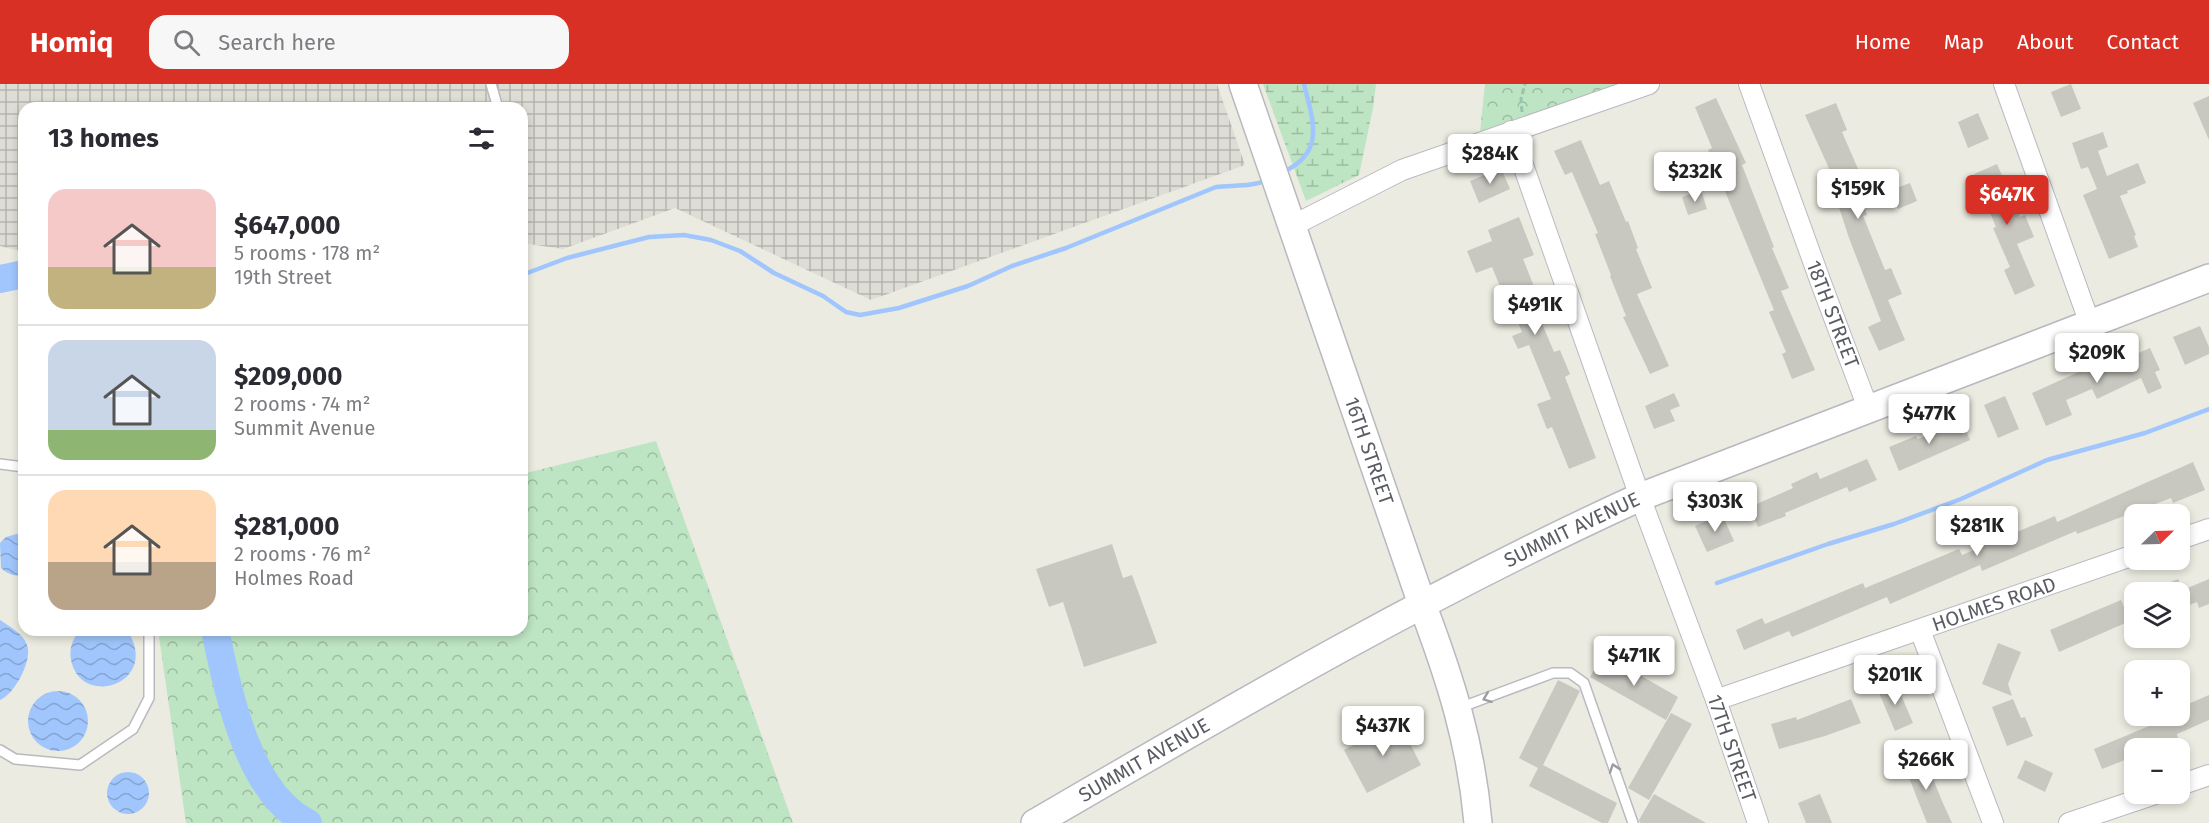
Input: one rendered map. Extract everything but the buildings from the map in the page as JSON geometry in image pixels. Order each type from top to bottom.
[{"type":"main road","name":"16TH STREET","points":[[1243,84],[1445,665],[1470,756],[1479,823]]},
{"type":"main road","name":"SUMMIT AVENUE","points":[[1035,823],[1422,604],[1560,534],[1640,498],[2209,278]]},
{"type":"street","points":[[1288,213],[1511,131],[1649,84]]},
{"type":"street","name":"18TH STREET","points":[[1749,84],[1869,408]]},
{"type":"street","points":[[2004,84],[2090,324]]},
{"type":"street","name":"17TH STREET","points":[[1511,131],[1640,498],[1716,700],[1758,823]]},
{"type":"street","points":[[2190,536],[2209,529]]},
{"type":"street","name":"HOLMES ROAD","points":[[1716,700],[2124,559]]},
{"type":"street","points":[[1920,630],[1993,823]]},
{"type":"street","points":[[2190,782],[2209,775]]},
{"type":"street","points":[[2069,823],[2125,804]]},
{"type":"lane","points":[[491,84],[496,102]]},
{"type":"lane","points":[[0,464],[18,466]]},
{"type":"lane","points":[[0,750],[15,759],[80,765],[133,729],[149,698],[149,636]]},
{"type":"lane","points":[[1458,708],[1553,673],[1570,673],[1584,682],[1633,823]]},
{"type":"path","points":[[1522,114],[1521,99],[1525,84]]},
{"type":"shaded area","points":[[0,84],[1217,84],[1245,165],[871,300],[675,208],[563,249],[528,244],[528,102],[18,102],[18,250],[0,246]]},
{"type":"green space","points":[[1263,84],[1376,84],[1359,175],[1306,201]]},
{"type":"green space","points":[[1485,84],[1619,84],[1480,132]]},
{"type":"green space","points":[[656,441],[793,823],[186,823],[159,636],[528,636],[528,473]]},
{"type":"water","points":[[18,534],[18,576],[1,568],[0,543],[6,537]]},
{"type":"water","points":[[0,620],[22,637],[28,651],[21,676],[11,691],[0,700]]},
{"type":"water","points":[[76,636],[130,636],[135,649],[134,664],[127,676],[116,684],[102,686],[89,684],[78,675],[71,660],[73,640]]},
{"type":"water","points":[[58,691],[75,696],[83,704],[88,721],[83,738],[75,746],[58,751],[41,746],[33,738],[28,721],[33,704],[41,696]]},
{"type":"water","points":[[128,772],[136,773],[143,778],[148,785],[148,801],[143,808],[136,813],[128,814],[120,813],[113,808],[108,801],[107,793],[108,785],[113,778],[120,773]]},
{"type":"waterway","points":[[1283,172],[1297,164],[1306,155],[1311,145],[1313,123],[1304,84]]},
{"type":"waterway","points":[[528,273],[567,258],[649,237],[684,235],[711,240],[740,251],[774,273],[823,296],[846,312],[860,315],[899,308],[968,286],[1012,266],[1066,248],[1216,187],[1249,185],[1267,180]]},
{"type":"waterway","points":[[0,279],[18,275]]},
{"type":"waterway","points":[[1717,583],[1828,544],[1894,524],[1961,499],[2047,460],[2145,433],[2209,409]]},
{"type":"waterway","points":[[216,636],[234,710],[255,765],[270,789],[287,809],[308,823]]}]
